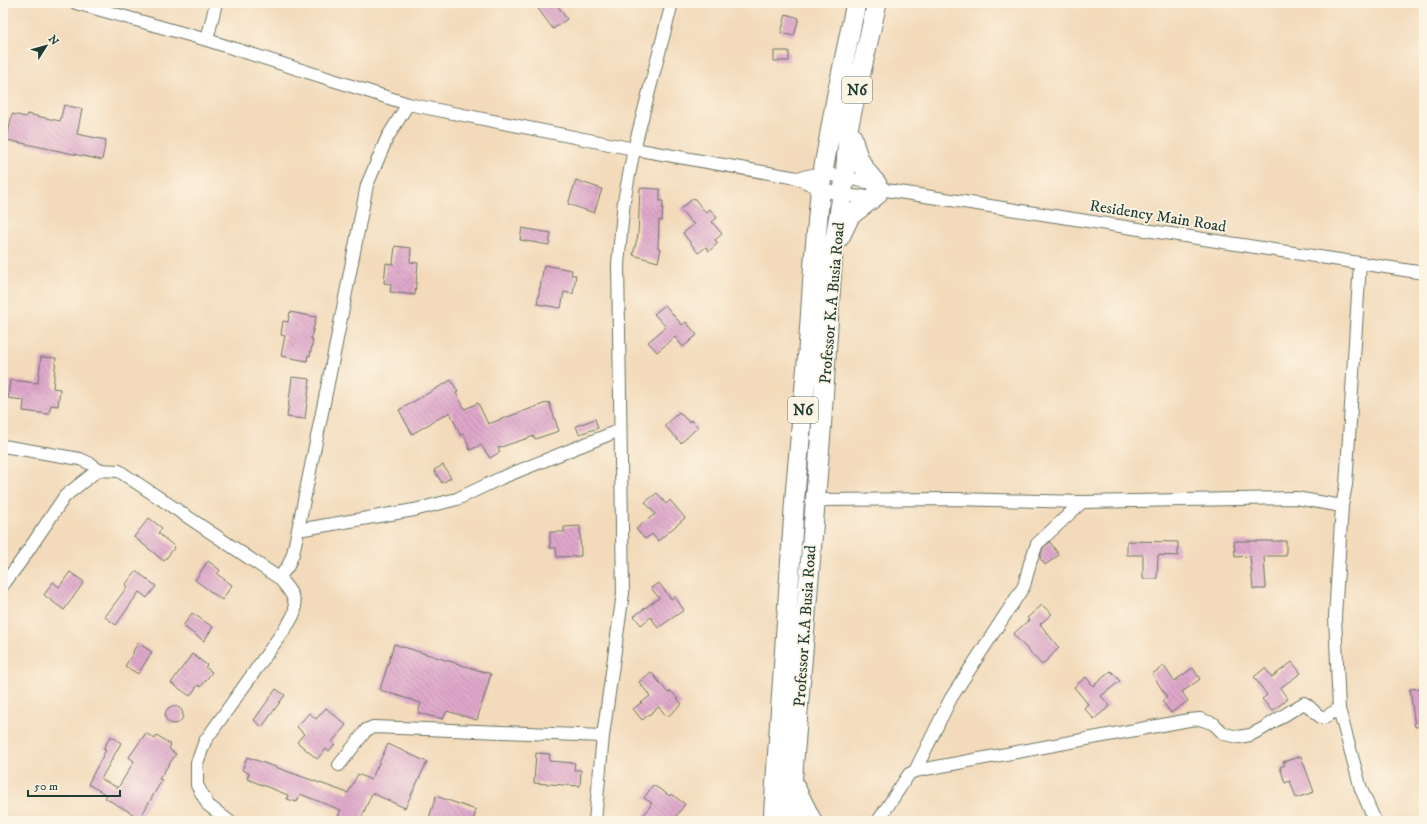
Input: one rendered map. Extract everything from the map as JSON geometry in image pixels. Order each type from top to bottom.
[{"type":"main road","name":"Professor K.A Busia Road","points":[[773,821],[795,495],[822,181],[836,99],[856,3]]},
{"type":"main road","name":"Professor K.A Busia Road","points":[[789,821],[806,632],[833,250],[844,187],[849,124],[876,3]]},
{"type":"main road","points":[[833,250],[850,216],[880,190],[860,163],[856,154],[849,124]]},
{"type":"main road","points":[[792,782],[812,821]]},
{"type":"street","points":[[76,3],[207,40],[408,104],[634,148],[797,178],[822,181],[844,187],[880,190]]},
{"type":"street","points":[[207,40],[216,3]]},
{"type":"street","points":[[595,821],[603,736],[623,593],[618,264],[624,201],[634,148],[672,3]]},
{"type":"street","points":[[279,578],[288,566],[293,554],[367,185],[386,138],[408,104]]},
{"type":"street","points":[[822,181],[844,187],[880,190]]},
{"type":"street","name":"Residency Main Road","points":[[880,190],[1424,273]]},
{"type":"street","points":[[1360,263],[1346,485],[1342,506],[1335,617],[1339,709],[1361,789],[1375,821]]},
{"type":"street","points":[[298,530],[414,510],[457,499],[501,478],[620,430]]},
{"type":"street","points":[[3,446],[80,459],[98,470],[119,471],[279,578],[293,597],[296,608],[293,615],[205,741],[196,763],[197,786],[208,805],[229,821]]},
{"type":"street","points":[[3,585],[65,496],[98,470]]},
{"type":"street","points":[[815,500],[953,499],[1082,502],[1296,498],[1342,506]]},
{"type":"street","points":[[915,771],[951,698],[1024,586],[1037,544],[1082,502]]},
{"type":"street","points":[[878,821],[909,774],[915,771],[1189,720],[1200,719],[1214,724],[1224,734],[1239,737],[1262,729],[1304,703],[1309,706],[1315,714],[1323,718],[1339,709]]},
{"type":"street","points":[[339,765],[366,730],[373,727],[603,736]]},
{"type":"building","points":[[534,3],[556,3],[567,19],[553,29]]},
{"type":"building","points":[[786,14],[799,18],[794,36],[781,33]]},
{"type":"building","points":[[774,51],[789,51],[789,61],[774,61]]},
{"type":"building","points":[[64,105],[82,109],[77,134],[106,140],[102,160],[7,140],[12,114],[26,117],[27,114],[60,121]]},
{"type":"building","points":[[576,180],[602,189],[594,213],[568,204]]},
{"type":"building","points":[[640,188],[660,189],[660,201],[663,201],[662,221],[659,220],[658,248],[661,249],[658,262],[633,255],[638,235]]},
{"type":"building","points":[[694,198],[706,213],[710,209],[717,218],[712,222],[722,234],[715,240],[718,243],[709,251],[706,247],[698,253],[683,233],[695,224],[692,223],[680,209]]},
{"type":"building","points":[[522,228],[551,233],[549,245],[520,240]]},
{"type":"building","points":[[395,246],[411,248],[410,262],[418,263],[415,295],[390,292],[391,284],[384,283],[386,263],[393,264]]},
{"type":"building","points":[[544,265],[572,270],[571,275],[576,275],[573,294],[564,292],[561,308],[537,304]]},
{"type":"building","points":[[665,305],[682,325],[686,322],[697,335],[683,347],[675,337],[657,352],[648,342],[666,327],[654,314]]},
{"type":"building","points":[[290,312],[316,317],[311,339],[313,339],[310,356],[308,355],[307,361],[281,356],[285,336],[281,335],[283,321],[288,322]]},
{"type":"building","points":[[41,357],[56,358],[53,388],[60,389],[58,406],[51,405],[49,414],[23,411],[24,400],[8,398],[10,380],[38,383]]},
{"type":"building","points":[[292,377],[310,379],[305,419],[287,417]]},
{"type":"building","points":[[451,380],[465,409],[478,403],[488,424],[549,402],[559,431],[535,439],[534,436],[498,448],[500,452],[490,458],[481,445],[470,450],[464,434],[460,435],[450,412],[412,434],[399,410]]},
{"type":"building","points":[[679,412],[689,422],[691,420],[698,427],[681,443],[665,426]]},
{"type":"building","points":[[595,419],[598,428],[579,434],[576,426]]},
{"type":"building","points":[[443,465],[451,478],[442,483],[434,470]]},
{"type":"building","points":[[657,493],[666,504],[670,500],[685,518],[658,541],[652,534],[645,539],[636,529],[655,514],[645,502]]},
{"type":"building","points":[[149,518],[162,528],[158,533],[175,547],[164,561],[134,537]]},
{"type":"building","points":[[580,526],[581,556],[557,557],[556,548],[550,548],[550,532],[564,532],[564,527]]},
{"type":"building","points":[[1127,541],[1178,542],[1178,556],[1158,555],[1157,579],[1143,579],[1143,555],[1127,555]]},
{"type":"building","points":[[1234,541],[1286,541],[1286,556],[1264,556],[1266,589],[1253,589],[1250,556],[1235,557]]},
{"type":"building","points":[[1050,542],[1059,555],[1045,565],[1040,558],[1043,548]]},
{"type":"building","points":[[208,561],[220,570],[217,574],[232,585],[222,600],[195,580]]},
{"type":"building","points":[[136,571],[156,586],[147,598],[139,592],[116,625],[105,617],[127,587],[125,585]]},
{"type":"building","points":[[70,572],[84,582],[64,610],[44,595],[53,582],[59,587]]},
{"type":"building","points":[[659,583],[671,599],[675,597],[684,610],[658,628],[651,617],[641,625],[634,616],[659,598],[651,588]]},
{"type":"building","points":[[1042,605],[1052,614],[1040,624],[1059,648],[1042,665],[1013,634],[1029,620],[1027,618]]},
{"type":"building","points":[[192,613],[213,627],[204,641],[183,626]]},
{"type":"building","points":[[138,643],[152,652],[138,674],[125,666]]},
{"type":"building","points":[[394,644],[491,674],[477,720],[447,711],[443,719],[418,713],[421,703],[380,690]]},
{"type":"building","points":[[192,654],[207,665],[205,667],[212,672],[201,687],[198,685],[190,696],[171,683]]},
{"type":"building","points":[[1292,662],[1301,673],[1280,688],[1288,699],[1272,711],[1262,699],[1267,695],[1254,677],[1265,668],[1272,677]]},
{"type":"building","points":[[1164,666],[1174,681],[1193,668],[1200,679],[1182,692],[1188,701],[1171,713],[1162,701],[1167,697],[1152,674]]},
{"type":"building","points":[[1111,671],[1120,681],[1101,696],[1110,706],[1094,719],[1084,708],[1088,704],[1074,687],[1086,677],[1093,686]]},
{"type":"building","points":[[651,672],[668,693],[671,691],[682,704],[667,717],[659,707],[642,720],[633,709],[650,696],[639,682]]},
{"type":"building","points":[[1424,688],[1424,726],[1415,727],[1410,689]]},
{"type":"building","points":[[276,689],[285,695],[262,727],[254,720]]},
{"type":"building","points":[[174,706],[180,709],[183,715],[180,721],[174,724],[168,721],[165,715],[168,709]]},
{"type":"building","points":[[326,708],[346,725],[332,742],[335,744],[329,751],[326,749],[317,759],[297,742],[304,734],[297,727],[309,713],[316,719]]},
{"type":"building","points":[[146,733],[155,739],[157,735],[171,745],[169,749],[176,754],[159,779],[162,780],[140,818],[105,798],[107,795],[88,784],[106,750],[103,749],[111,736],[121,743],[101,779],[118,788],[134,761],[129,757]]},
{"type":"building","points":[[388,744],[427,762],[405,808],[372,793],[360,821],[336,821],[341,810],[300,794],[297,802],[287,799],[288,795],[247,779],[249,773],[242,770],[247,757],[348,793],[358,774],[371,780]]},
{"type":"building","points":[[536,753],[550,754],[549,761],[575,763],[574,770],[581,770],[580,786],[534,783]]},
{"type":"building","points":[[1301,756],[1314,792],[1296,798],[1290,781],[1285,783],[1280,767],[1285,765],[1283,762]]},
{"type":"building","points":[[653,785],[670,796],[671,794],[685,804],[673,821],[640,821],[652,803],[644,798]]},
{"type":"building","points":[[436,796],[476,810],[473,821],[428,821]]}]
